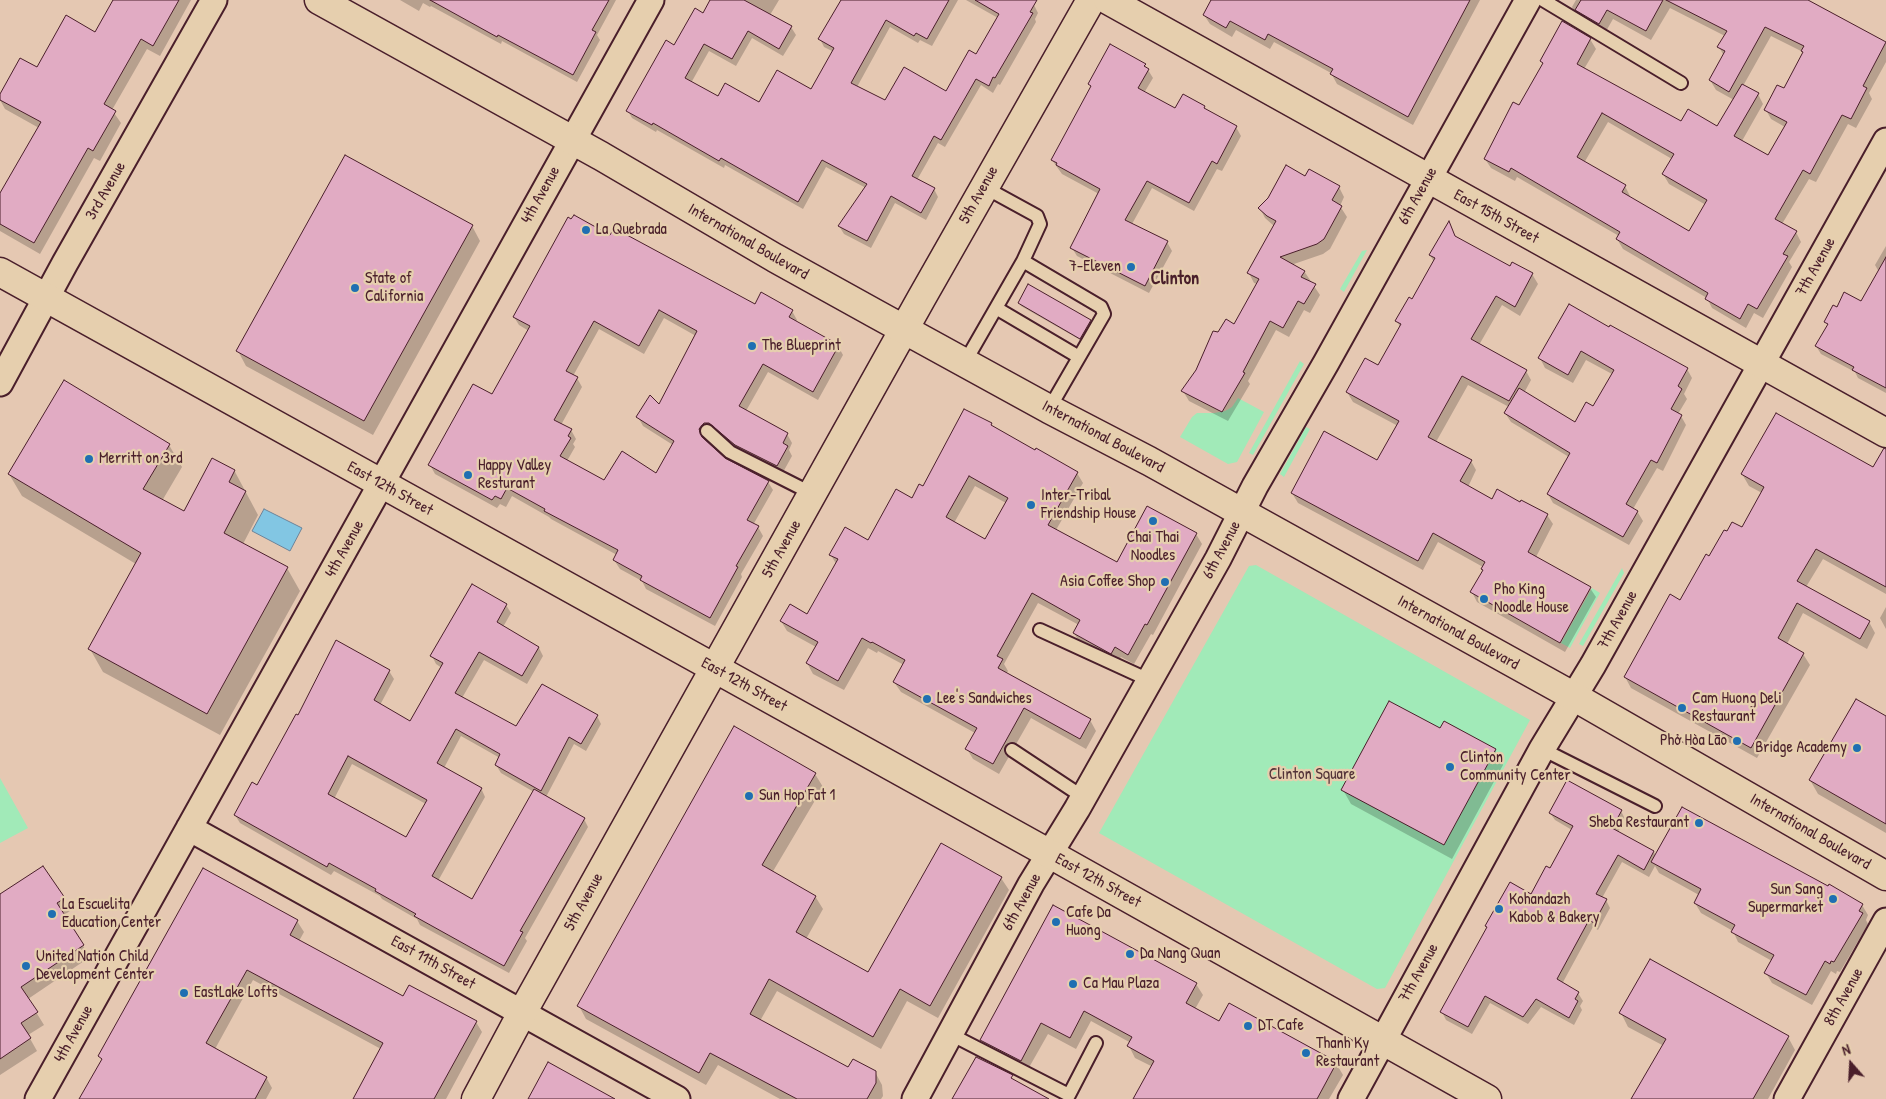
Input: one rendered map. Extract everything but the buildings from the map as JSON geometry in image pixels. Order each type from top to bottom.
[{"type":"main road","name":"International Boulevard","points":[[319,0],[572,140],[775,258],[904,330],[1149,461],[1573,696],[1886,876]]},
{"type":"main road","name":"5th Avenue","points":[[476,1099],[522,1013],[984,187],[1091,0]]},
{"type":"main road","name":"East 15th Street","points":[[1108,0],[1886,433]]},
{"type":"main road","name":"East 12th Street","points":[[0,272],[1488,1099]]},
{"type":"street","name":"3rd Avenue","points":[[0,383],[46,296],[214,0]]},
{"type":"street","name":"4th Avenue","points":[[38,1099],[572,140],[652,0]]},
{"type":"street","name":"6th Avenue","points":[[915,1099],[1031,884],[1083,798],[1218,559],[1241,513],[1528,0]]},
{"type":"street","name":"7th Avenue","points":[[1351,1099],[1542,749],[1607,640],[1886,141]]},
{"type":"street","name":"East 11th Street","points":[[189,828],[677,1099]]},
{"type":"street","name":"8th Avenue","points":[[1788,1099],[1886,921]]},
{"type":"lane","points":[[1543,0],[1681,83]]},
{"type":"lane","points":[[966,362],[1023,260],[1040,224],[1037,216],[984,187]]},
{"type":"lane","points":[[1023,260],[1101,306],[1104,314],[1049,409]]},
{"type":"lane","points":[[996,308],[1079,357]]},
{"type":"lane","points":[[707,430],[730,452],[813,494]]},
{"type":"lane","points":[[1040,630],[1149,680]]},
{"type":"lane","points":[[1542,749],[1655,806]]},
{"type":"lane","points":[[1012,750],[1083,798]]},
{"type":"lane","points":[[950,1034],[1069,1094],[1096,1043]]},
{"type":"green space","points":[[1367,250],[1344,292],[1340,289],[1362,251]]},
{"type":"green space","points":[[1300,361],[1304,364],[1253,455],[1249,453]]},
{"type":"green space","points":[[1238,398],[1264,412],[1237,462],[1228,464],[1180,437],[1192,417],[1197,413],[1225,411],[1232,407]]},
{"type":"green space","points":[[1306,427],[1310,429],[1284,477],[1280,474]]},
{"type":"green space","name":"Clinton Square","points":[[1256,565],[1530,720],[1385,988],[1377,989],[1099,833],[1249,566]]},
{"type":"green space","points":[[1622,568],[1624,573],[1583,646],[1579,644]]},
{"type":"green space","points":[[1592,588],[1600,593],[1570,648],[1561,643]]},
{"type":"green space","points":[[0,778],[28,828],[0,843]]},
{"type":"water","points":[[264,509],[302,528],[290,551],[252,531]]},
{"type":"place","name":"La Quebrada","points":[[586,230]]},
{"type":"place","name":"7-Eleven","points":[[1131,267]]},
{"type":"place","name":"State of California","points":[[355,288]]},
{"type":"place","name":"The Blueprint","points":[[752,346]]},
{"type":"place","name":"Merritt on 3rd","points":[[89,459]]},
{"type":"place","name":"Happy Valley Resturant","points":[[468,475]]},
{"type":"place","name":"Inter-Tribal Friendship House","points":[[1031,505]]},
{"type":"place","name":"Chai Thai Noodles","points":[[1153,521]]},
{"type":"place","name":"Asia Coffee Shop","points":[[1165,582]]},
{"type":"place","name":"Pho King Noodle House","points":[[1484,599]]},
{"type":"place","name":"Lee's Sandwiches","points":[[927,699]]},
{"type":"place","name":"Cam Huong Deli Restaurant","points":[[1682,708]]},
{"type":"place","name":"Phở Hòa Lāo","points":[[1737,741]]},
{"type":"place","name":"Bridge Academy","points":[[1857,748]]},
{"type":"place","name":"Clinton Community Center","points":[[1450,767]]},
{"type":"place","name":"Sun Hop Fat 1","points":[[749,796]]},
{"type":"place","name":"Sheba Restaurant","points":[[1699,823]]},
{"type":"place","name":"Sun Sang Supermarket","points":[[1833,899]]},
{"type":"place","name":"Kohandazh Kabob & Bakery","points":[[1499,909]]},
{"type":"place","name":"La Escuelita Education Center","points":[[52,914]]},
{"type":"place","name":"Cafe Da Huong","points":[[1056,922]]},
{"type":"place","name":"Da Nang Quan","points":[[1130,954]]},
{"type":"place","name":"United Nation Child Development Center","points":[[26,966]]},
{"type":"place","name":"Ca Mau Plaza","points":[[1073,984]]},
{"type":"place","name":"EastLake Lofts","points":[[184,993]]},
{"type":"place","name":"DT Cafe","points":[[1248,1026]]},
{"type":"place","name":"Thanh Ky Restaurant","points":[[1306,1053]]},
{"type":"district","name":"Clinton","points":[[1175,279]]}]
